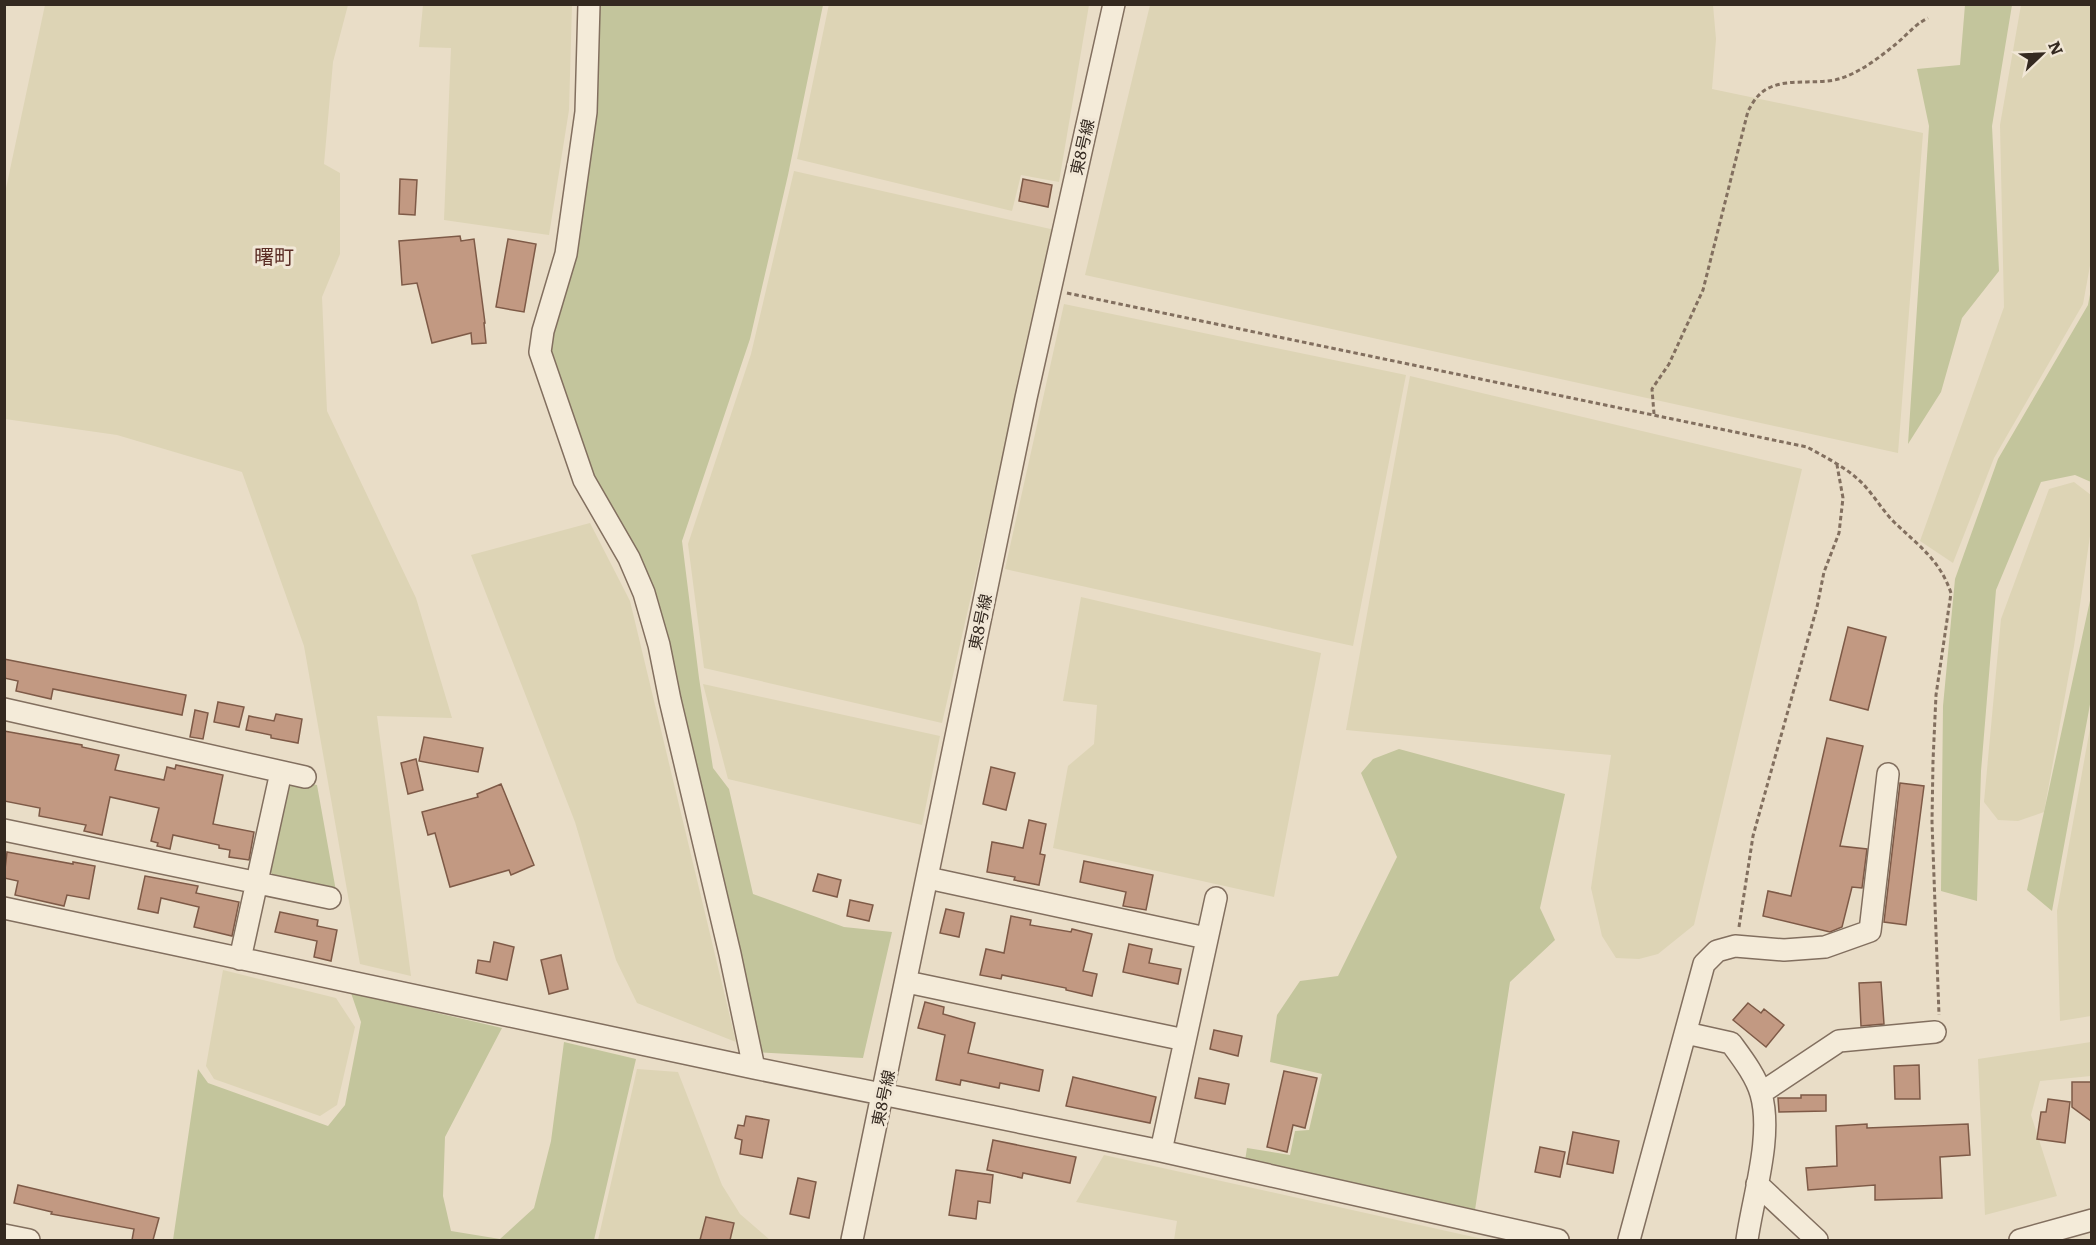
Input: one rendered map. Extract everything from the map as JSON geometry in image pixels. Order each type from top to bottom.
[{"type":"street","points":[[590,4],[586,112],[566,254],[543,331],[540,352],[584,480],[629,558],[644,593],[659,645],[754,1068]]},
{"type":"street","name":"東8号線","points":[[852,1240],[1026,398],[1114,4]]},
{"type":"street","points":[[4,709],[305,777]]},
{"type":"street","points":[[240,959],[281,772]]},
{"type":"street","points":[[1629,1240],[1704,964],[1717,951],[1735,946],[1784,950],[1825,947],[1870,931],[1888,774]]},
{"type":"street","points":[[4,830],[330,898]]},
{"type":"street","points":[[928,878],[1206,938]]},
{"type":"street","points":[[1161,1151],[1216,898]]},
{"type":"street","points":[[4,908],[754,1068],[1161,1151],[1558,1240]]},
{"type":"street","points":[[907,981],[1185,1040]]},
{"type":"street","points":[[1761,1093],[1839,1041],[1935,1032]]},
{"type":"street","points":[[1686,1033],[1731,1042],[1748,1067],[1761,1093],[1766,1128],[1747,1240]]},
{"type":"street","points":[[1757,1184],[1817,1240]]},
{"type":"street","points":[[2019,1240],[2091,1220]]},
{"type":"street","points":[[4,1235],[29,1240]]},
{"type":"path","points":[[1654,414],[1652,389],[1669,364],[1703,290],[1748,111],[1759,94],[1784,82],[1841,79],[1864,68],[1898,43],[1915,25],[1928,18]]},
{"type":"path","points":[[1050,290],[1807,447],[1837,464],[1863,484],[1892,520],[1936,562],[1951,593],[1936,695],[1933,761],[1932,822],[1940,1012],[1935,1032]]},
{"type":"path","points":[[1735,946],[1753,836],[1817,607],[1824,572],[1839,533],[1843,498],[1837,464]]},
{"type":"shaded area","points":[[829,4],[1089,5],[1059,182],[1021,175],[1012,211],[797,159]]},
{"type":"shaded area","points":[[45,5],[348,5],[333,62],[324,164],[340,173],[340,254],[322,297],[327,411],[416,598],[452,718],[377,716],[411,976],[360,964],[304,646],[242,472],[117,435],[5,419],[5,193]]},
{"type":"shaded area","points":[[423,5],[572,5],[569,110],[549,235],[444,220],[451,48],[419,47]]},
{"type":"shaded area","points":[[1150,5],[1713,5],[1716,39],[1712,89],[1923,133],[1898,453],[1085,275]]},
{"type":"shaded area","points":[[2021,5],[2091,5],[2091,260],[2083,304],[1994,458],[1953,563],[1920,541],[2004,307],[2000,125]]},
{"type":"shaded area","points":[[794,171],[1055,230],[942,723],[704,668],[688,544],[751,354]]},
{"type":"shaded area","points":[[1064,304],[1406,375],[1353,646],[1005,569]]},
{"type":"shaded area","points":[[1410,376],[1802,469],[1694,925],[1658,954],[1639,959],[1616,958],[1602,936],[1591,888],[1611,755],[1346,730]]},
{"type":"shaded area","points":[[2074,482],[2091,495],[2091,529],[2074,646],[2044,812],[2018,821],[1998,820],[1984,802],[2001,619],[2049,489]]},
{"type":"shaded area","points":[[590,523],[630,601],[736,1042],[637,1003],[616,960],[575,822],[471,555]]},
{"type":"shaded area","points":[[1081,597],[1321,653],[1274,897],[1053,848],[1068,766],[1094,744],[1097,705],[1063,701]]},
{"type":"shaded area","points":[[703,684],[940,736],[922,825],[728,779]]},
{"type":"shaded area","points":[[2091,723],[2091,1016],[2060,1021],[2057,911]]},
{"type":"shaded area","points":[[223,970],[336,998],[355,1027],[337,1105],[320,1116],[214,1079],[206,1066]]},
{"type":"shaded area","points":[[2091,1042],[2091,1076],[2040,1081],[2031,1115],[2057,1196],[1985,1215],[1978,1059]]},
{"type":"shaded area","points":[[637,1069],[678,1072],[722,1185],[740,1214],[770,1240],[598,1240]]},
{"type":"shaded area","points":[[1104,1155],[1487,1240],[1174,1240],[1177,1221],[1076,1202]]},
{"type":"green space","points":[[589,5],[823,5],[788,175],[750,339],[682,541],[713,768],[729,789],[753,894],[844,927],[892,932],[863,1058],[751,1052],[659,645],[584,480],[543,331],[566,254]]},
{"type":"green space","points":[[1965,5],[2012,5],[1992,126],[1999,271],[1962,318],[1941,392],[1908,444],[1929,126],[1917,69],[1960,65]]},
{"type":"green space","points":[[2091,289],[2091,482],[2075,475],[2041,482],[1996,590],[1981,771],[1977,901],[1941,891],[1943,706],[1955,579],[1998,459],[2088,305]]},
{"type":"green space","points":[[2091,596],[2091,699],[2052,911],[2027,890]]},
{"type":"green space","points":[[1399,749],[1565,794],[1540,908],[1555,940],[1510,982],[1475,1210],[1245,1161],[1247,1148],[1290,1155],[1295,1131],[1309,1130],[1322,1074],[1270,1062],[1277,1015],[1300,981],[1338,976],[1397,857],[1361,773],[1373,759]]},
{"type":"green space","points":[[295,781],[317,785],[336,891],[276,879],[269,870],[288,786]]},
{"type":"green space","points":[[351,993],[502,1028],[445,1137],[443,1196],[451,1231],[500,1239],[534,1208],[551,1141],[564,1042],[636,1059],[594,1240],[173,1240],[198,1069],[208,1083],[328,1126],[345,1105],[361,1022]]},
{"type":"building","points":[[400,179],[417,180],[415,215],[399,214]]},
{"type":"building","points":[[1023,179],[1052,185],[1048,207],[1019,201]]},
{"type":"building","points":[[460,236],[461,241],[474,239],[486,343],[472,344],[471,333],[432,343],[417,283],[402,285],[399,241]]},
{"type":"building","points":[[508,239],[536,244],[524,312],[496,307]]},
{"type":"building","points":[[1848,627],[1886,637],[1868,710],[1830,700]]},
{"type":"building","points":[[4,659],[186,695],[182,715],[53,689],[51,699],[16,691],[18,681],[4,678]]},
{"type":"building","points":[[218,702],[244,707],[239,727],[214,722]]},
{"type":"building","points":[[195,710],[208,713],[203,739],[190,737]]},
{"type":"building","points":[[276,714],[302,719],[298,743],[246,730],[249,716],[274,721]]},
{"type":"building","points":[[4,731],[82,745],[82,747],[119,755],[115,770],[164,780],[167,767],[175,769],[176,765],[223,775],[213,824],[254,832],[249,860],[229,857],[230,850],[219,848],[219,845],[173,835],[170,849],[157,846],[158,843],[151,841],[159,808],[110,797],[102,835],[84,831],[86,825],[39,816],[40,808],[4,801]]},
{"type":"building","points":[[424,737],[483,748],[478,772],[419,761]]},
{"type":"building","points":[[1827,738],[1863,746],[1840,846],[1867,849],[1862,888],[1852,887],[1842,927],[1830,932],[1763,916],[1768,891],[1791,896]]},
{"type":"building","points":[[416,759],[423,790],[408,794],[401,763]]},
{"type":"building","points":[[991,767],[1015,773],[1006,810],[983,804]]},
{"type":"building","points":[[1900,783],[1924,786],[1906,925],[1884,922]]},
{"type":"building","points":[[501,784],[534,865],[511,875],[509,870],[450,887],[435,833],[428,835],[422,812],[478,797],[477,794]]},
{"type":"building","points":[[1029,820],[1046,824],[1040,854],[1045,855],[1039,885],[1014,880],[1015,877],[987,872],[992,842],[1023,848]]},
{"type":"building","points":[[7,852],[95,866],[89,899],[67,895],[64,906],[15,895],[18,881],[4,878]]},
{"type":"building","points":[[1084,861],[1153,875],[1146,910],[1123,906],[1126,892],[1080,882]]},
{"type":"building","points":[[818,874],[841,880],[837,897],[813,891]]},
{"type":"building","points":[[145,876],[198,886],[196,893],[239,902],[232,936],[194,927],[199,907],[161,898],[158,913],[138,909]]},
{"type":"building","points":[[850,900],[873,905],[869,921],[847,916]]},
{"type":"building","points":[[946,909],[964,913],[959,937],[940,933]]},
{"type":"building","points":[[280,912],[318,920],[317,926],[337,930],[331,961],[314,957],[317,941],[275,932]]},
{"type":"building","points":[[1011,916],[1031,920],[1030,925],[1071,932],[1072,929],[1092,934],[1083,971],[1097,974],[1092,996],[1066,990],[1066,988],[1002,975],[1001,979],[980,975],[986,949],[1004,953]]},
{"type":"building","points":[[494,942],[514,947],[507,980],[476,973],[478,960],[490,962]]},
{"type":"building","points":[[1129,944],[1152,949],[1149,963],[1181,969],[1178,984],[1123,972]]},
{"type":"building","points":[[561,955],[568,989],[549,994],[541,960]]},
{"type":"building","points":[[1881,982],[1884,1024],[1861,1026],[1859,983]]},
{"type":"building","points":[[925,1002],[944,1007],[943,1014],[975,1023],[968,1053],[1043,1070],[1039,1091],[1000,1083],[999,1088],[961,1080],[960,1085],[936,1080],[945,1035],[918,1028]]},
{"type":"building","points":[[1748,1003],[1761,1013],[1764,1009],[1784,1025],[1766,1047],[1733,1020]]},
{"type":"building","points":[[1214,1030],[1242,1036],[1238,1056],[1210,1049]]},
{"type":"building","points":[[1919,1065],[1920,1099],[1895,1099],[1894,1066]]},
{"type":"building","points":[[1284,1071],[1317,1078],[1305,1128],[1293,1125],[1287,1152],[1267,1147]]},
{"type":"building","points":[[1073,1077],[1156,1097],[1150,1123],[1066,1106]]},
{"type":"building","points":[[1199,1078],[1229,1084],[1225,1104],[1195,1098]]},
{"type":"building","points":[[2072,1082],[2091,1082],[2091,1121],[2072,1107]]},
{"type":"building","points":[[1801,1095],[1826,1095],[1826,1111],[1779,1112],[1778,1098],[1801,1098]]},
{"type":"building","points":[[2048,1099],[2070,1102],[2065,1143],[2037,1139],[2041,1112],[2046,1112]]},
{"type":"building","points":[[746,1116],[769,1120],[762,1158],[740,1154],[742,1140],[735,1138],[738,1125],[744,1126]]},
{"type":"building","points":[[1867,1124],[1867,1128],[1968,1124],[1970,1155],[1940,1157],[1942,1198],[1875,1200],[1875,1185],[1808,1190],[1806,1168],[1837,1166],[1836,1126]]},
{"type":"building","points":[[1573,1132],[1619,1141],[1613,1173],[1567,1164]]},
{"type":"building","points":[[993,1140],[1076,1157],[1070,1183],[1023,1173],[1022,1178],[987,1170]]},
{"type":"building","points":[[1540,1147],[1565,1152],[1560,1177],[1535,1172]]},
{"type":"building","points":[[956,1170],[993,1175],[990,1203],[978,1201],[976,1219],[949,1215]]},
{"type":"building","points":[[798,1178],[816,1182],[809,1218],[790,1214]]},
{"type":"building","points":[[18,1185],[159,1218],[153,1240],[132,1240],[134,1229],[51,1214],[52,1212],[14,1203]]},
{"type":"building","points":[[706,1217],[734,1223],[730,1240],[700,1240]]},
{"type":"district","name":"曙町","points":[[274,257]]}]
